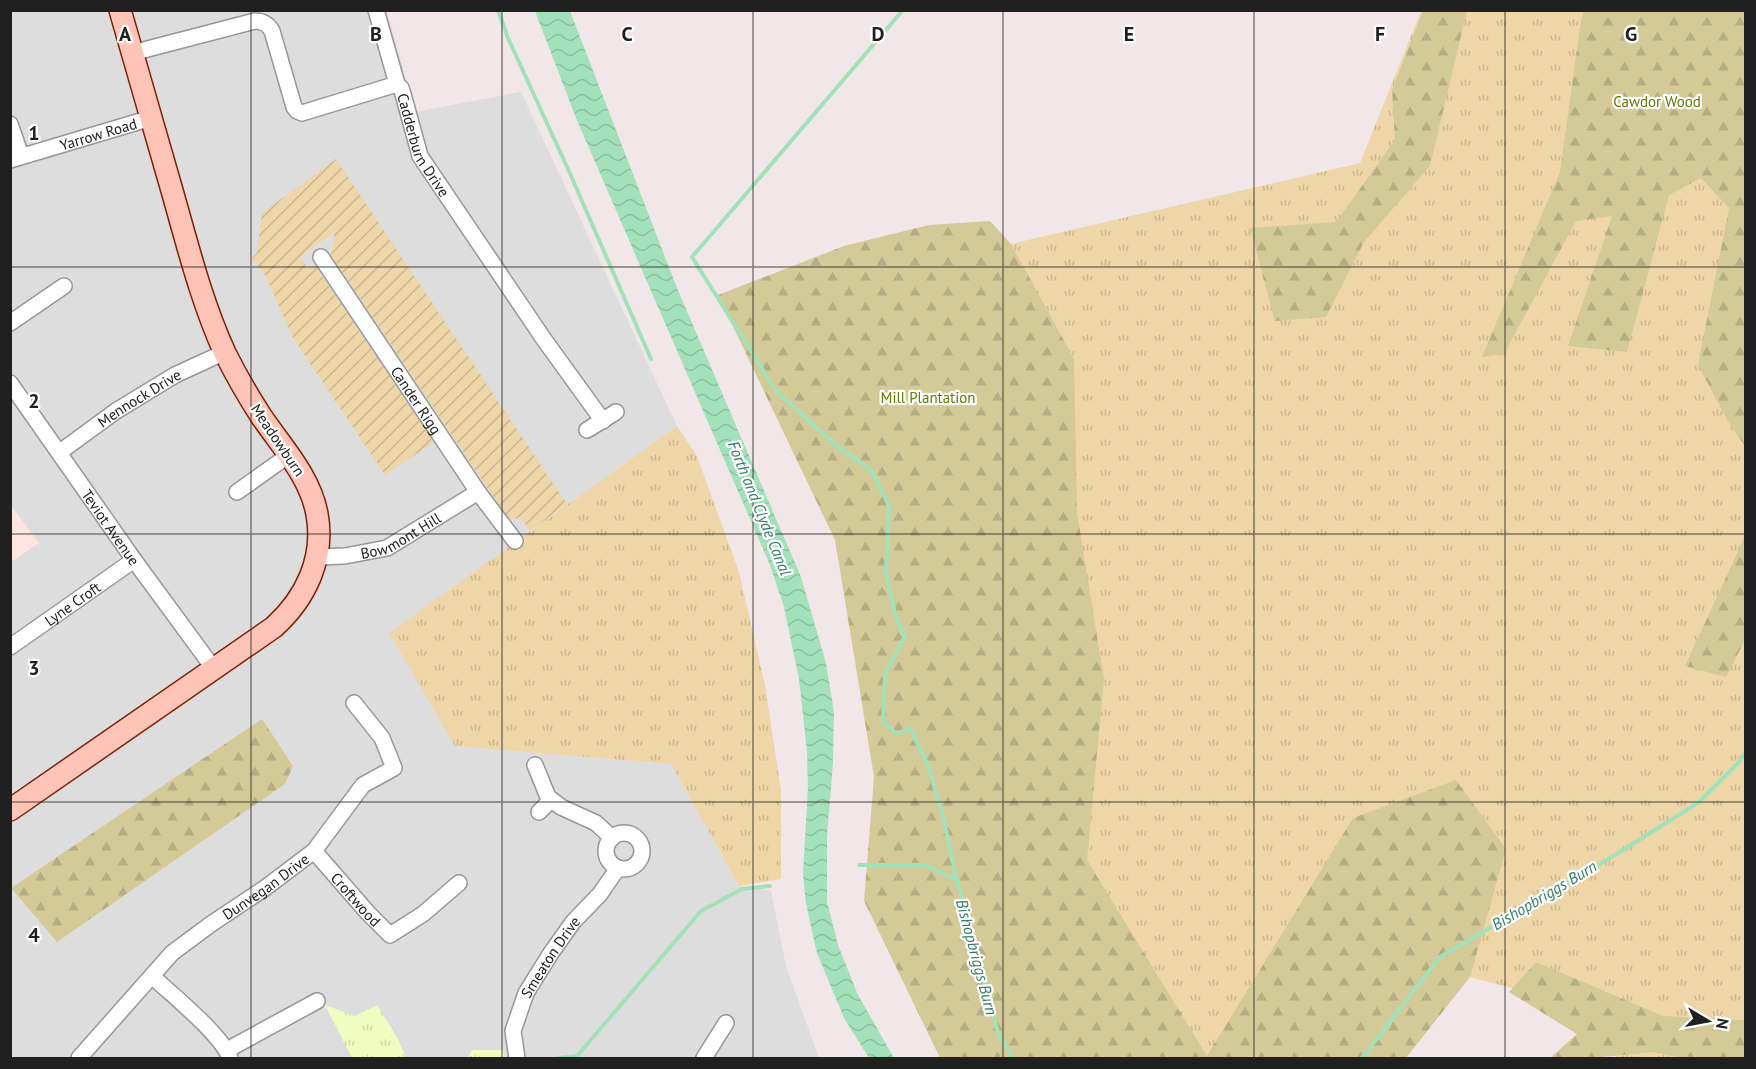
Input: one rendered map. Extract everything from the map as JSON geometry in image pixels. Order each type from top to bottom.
[{"type":"street","name":"Meadowburn","points":[[10,810],[274,627],[298,602],[308,583],[317,557],[319,528],[314,501],[302,475],[261,416],[225,352],[204,299],[120,10]]},
{"type":"street","points":[[376,10],[397,84]]},
{"type":"street","name":"Cadderburn Drive","points":[[132,53],[260,21],[268,25],[272,31],[294,107],[299,112],[397,84],[403,94],[420,156],[543,338],[603,421]]},
{"type":"street","name":"Yarrow Road","points":[[16,158],[151,118]]},
{"type":"street","points":[[10,124],[16,158]]},
{"type":"street","name":"Cander Rigg","points":[[321,257],[478,492],[515,542]]},
{"type":"street","points":[[10,323],[64,286]]},
{"type":"street","name":"Mennock Drive","points":[[60,452],[116,411],[176,375],[225,352]]},
{"type":"street","name":"Teviot Avenue","points":[[10,383],[134,560],[214,669]]},
{"type":"street","points":[[587,430],[616,412]]},
{"type":"street","points":[[237,492],[289,455]]},
{"type":"street","name":"Bowmont Hill","points":[[317,557],[345,556],[387,548],[478,492]]},
{"type":"street","name":"Lyne Croft","points":[[10,646],[134,560]]},
{"type":"street","name":"Dunvegan Drive","points":[[79,1059],[172,953],[265,888],[314,850],[363,785],[394,768],[382,738],[354,703]]},
{"type":"street","points":[[535,765],[551,800],[596,823],[612,838]]},
{"type":"street","points":[[539,812],[551,800]]},
{"type":"street","points":[[617,834],[629,834],[639,842],[640,860],[636,865],[630,868],[618,868],[609,862],[606,847],[612,838],[617,834]]},
{"type":"street","name":"Croftwood","points":[[314,850],[368,914],[390,935],[423,914],[459,883]]},
{"type":"street","name":"Smeaton Drive","points":[[517,1059],[513,1031],[526,993],[573,922],[600,894],[618,868]]},
{"type":"street","points":[[152,976],[205,1024],[228,1054],[317,1000]]},
{"type":"street","points":[[704,1059],[726,1023]]},
{"type":"shaded area","points":[[10,11],[387,11],[415,112],[521,92],[677,426],[390,633],[455,746],[671,764],[739,886],[771,891],[786,966],[819,1058],[11,1058]]},
{"type":"shaded area","points":[[10,504],[39,543],[11,562],[10,562]]},
{"type":"green space","points":[[1421,11],[1745,11],[1745,1058],[1617,1058],[1576,1005],[1470,977],[1205,1058],[1068,864],[1011,244],[1360,163]]},
{"type":"green space","points":[[1423,11],[1467,11],[1430,166],[1364,242],[1326,317],[1275,321],[1250,228],[1336,222],[1395,140],[1392,90]]},
{"type":"green space","name":"Cawdor Wood","points":[[1584,11],[1745,11],[1745,446],[1729,423],[1698,365],[1729,208],[1701,178],[1669,195],[1627,352],[1568,346],[1612,216],[1576,221],[1504,354],[1482,357],[1560,172]]},
{"type":"green space","points":[[336,159],[567,504],[530,531],[520,518],[509,520],[331,255],[335,232],[300,257],[308,269],[315,265],[434,442],[385,475],[293,338],[265,275],[252,258],[257,253],[262,213]]},
{"type":"green space","name":"Mill Plantation","points":[[990,221],[1011,244],[1074,359],[1077,513],[1104,679],[1087,860],[1207,1056],[1353,818],[1456,780],[1506,849],[1470,977],[1406,1058],[940,1058],[864,901],[874,777],[835,540],[718,295],[844,246],[929,225]]},
{"type":"green space","points":[[677,426],[697,456],[739,572],[765,685],[781,791],[781,879],[739,886],[671,764],[455,746],[389,633]]},
{"type":"green space","points":[[1745,536],[1745,640],[1726,677],[1685,666]]},
{"type":"green space","points":[[262,719],[293,766],[285,784],[57,942],[11,888]]},
{"type":"green space","points":[[1536,962],[1663,1016],[1745,1020],[1745,1058],[1682,1058],[1653,1052],[1592,1058],[1550,1058],[1577,1034],[1509,992]]},
{"type":"green space","points":[[325,1005],[355,1016],[377,1005],[398,1039],[406,1058],[352,1058]]},
{"type":"green space","points":[[472,1050],[503,1050],[505,1058],[468,1058]]},
{"type":"water","name":"Forth and Clyde Canal","points":[[535,11],[570,11],[677,288],[801,577],[826,663],[834,712],[833,763],[827,836],[827,902],[838,945],[858,995],[894,1058],[869,1058],[844,1018],[817,953],[806,904],[803,874],[808,787],[807,751],[799,679],[784,607],[770,565],[576,118]]},
{"type":"waterway","points":[[498,10],[508,38],[651,359]]},
{"type":"waterway","points":[[903,10],[692,257],[776,391],[837,446],[871,470],[889,505],[886,572],[895,615],[905,636],[885,675],[883,722],[897,734],[910,728],[929,768],[957,880]]},
{"type":"waterway","name":"Bishopbriggs Burn","points":[[1362,1058],[1440,957],[1610,858],[1698,803],[1739,762],[1746,751]]},
{"type":"waterway","name":"Bishopbriggs Burn","points":[[859,865],[924,865],[957,880],[998,1033],[1013,1058]]},
{"type":"waterway","name":"Bishopbriggs Burn","points":[[558,1058],[577,1056],[701,911],[742,889],[770,886]]}]
